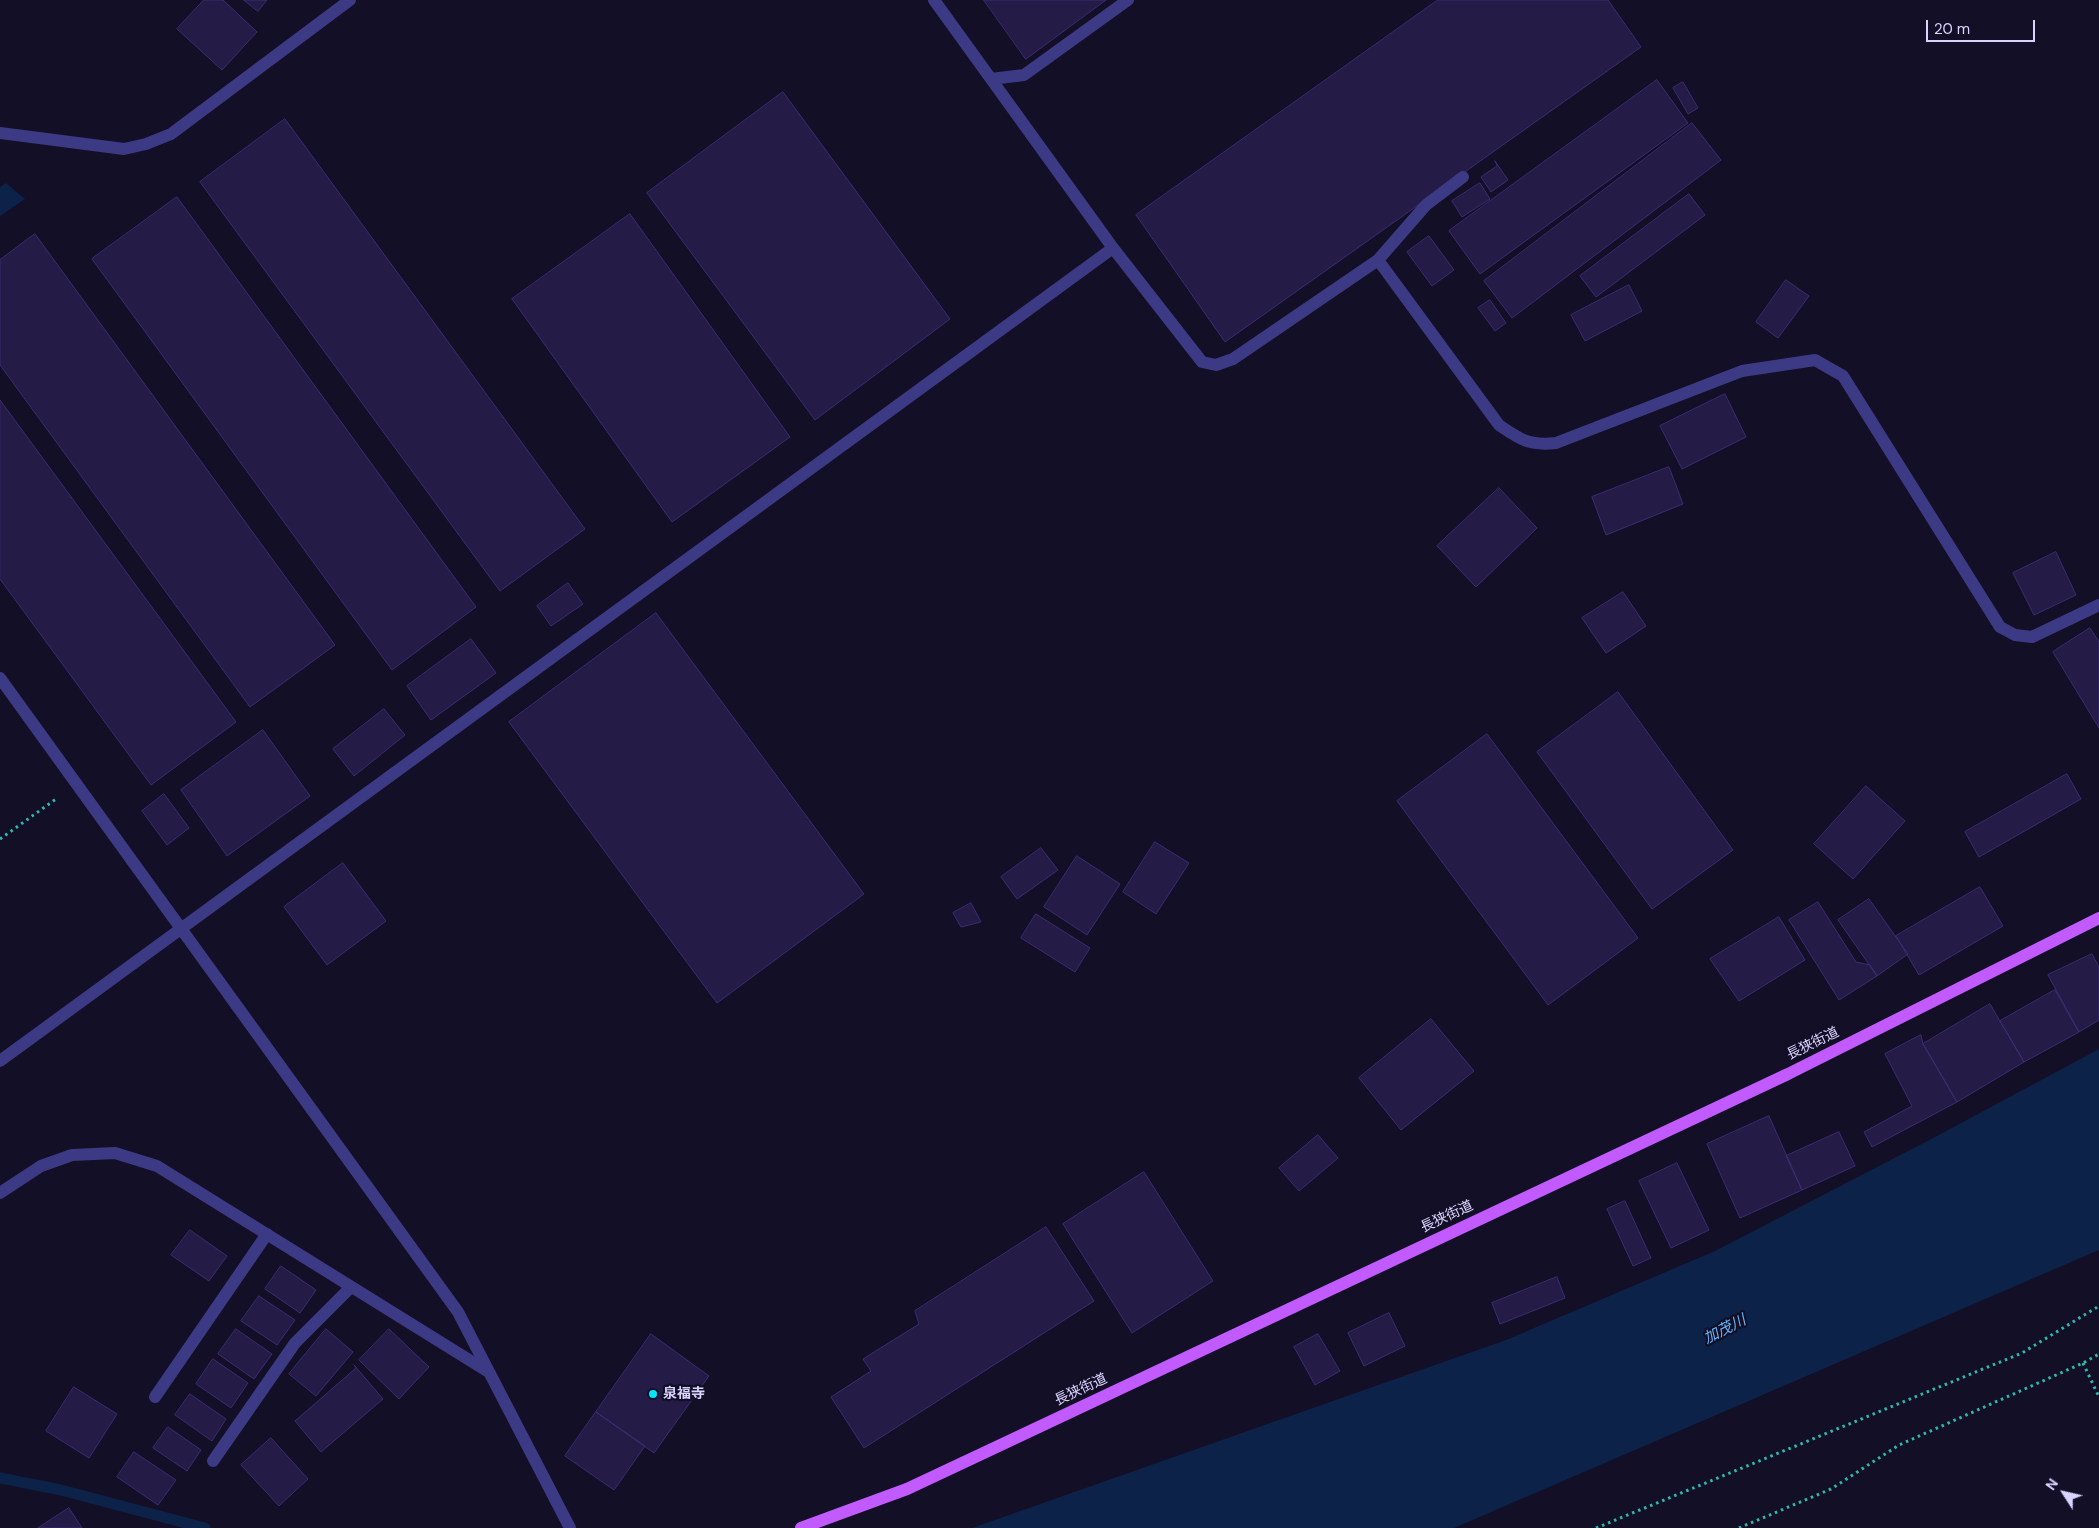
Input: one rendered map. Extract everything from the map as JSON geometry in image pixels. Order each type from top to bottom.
[{"type":"main road","name":"長狭街道","points":[[801,1528],[907,1489],[982,1454],[1788,1074],[2099,918]]},
{"type":"street","points":[[0,132],[124,149],[146,144],[171,134],[350,0]]},
{"type":"street","points":[[934,0],[1113,248],[1202,362],[1216,365],[1233,359],[1378,260],[1426,205],[1463,177]]},
{"type":"street","points":[[990,79],[1024,75],[1128,0]]},
{"type":"street","points":[[0,1060],[1113,248]]},
{"type":"street","points":[[1378,260],[1499,425],[1519,438],[1537,445],[1556,443],[1742,372],[1815,360],[1842,376],[2000,627],[2015,635],[2032,637],[2099,605]]},
{"type":"street","points":[[0,678],[458,1312],[570,1528]]},
{"type":"street","points":[[0,1193],[40,1166],[72,1155],[115,1153],[157,1166],[488,1371]]},
{"type":"street","points":[[155,1397],[267,1234]]},
{"type":"street","points":[[213,1461],[295,1343],[351,1286]]},
{"type":"path","points":[[0,839],[77,784]]},
{"type":"path","points":[[1596,1528],[2022,1353],[2099,1306]]},
{"type":"path","points":[[1739,1528],[1831,1490],[1899,1445],[2083,1363],[2099,1354]]},
{"type":"path","points":[[2083,1363],[2099,1397]]},
{"type":"water","points":[[6,183],[25,199],[0,216],[0,187]]},
{"type":"water","name":"加茂川","points":[[2099,1049],[2099,1250],[1454,1528],[972,1528],[1506,1340],[1715,1251],[1935,1137]]},
{"type":"building","points":[[204,0],[223,0],[257,32],[222,70],[177,29]]},
{"type":"building","points":[[244,0],[267,0],[258,11]]},
{"type":"building","points":[[984,0],[1106,0],[1026,59]]},
{"type":"building","points":[[1438,0],[1608,0],[1641,47],[1225,342],[1136,215]]},
{"type":"building","points":[[1657,80],[1688,123],[1480,274],[1449,231]]},
{"type":"building","points":[[1683,82],[1698,108],[1688,114],[1673,88]]},
{"type":"building","points":[[783,92],[950,319],[815,420],[647,193]]},
{"type":"building","points":[[285,119],[585,529],[500,591],[200,182]]},
{"type":"building","points":[[1692,123],[1721,160],[1512,318],[1484,281]]},
{"type":"building","points":[[1495,161],[1508,180],[1491,192],[1481,177],[1497,166]]},
{"type":"building","points":[[1480,183],[1490,199],[1462,217],[1452,201]]},
{"type":"building","points":[[1689,194],[1705,215],[1596,297],[1580,276]]},
{"type":"building","points":[[177,197],[476,607],[392,670],[92,259]]},
{"type":"building","points":[[630,214],[790,437],[672,522],[512,299]]},
{"type":"building","points":[[35,234],[335,645],[250,707],[0,365],[0,260]]},
{"type":"building","points":[[1429,236],[1454,270],[1432,286],[1407,252]]},
{"type":"building","points":[[1786,280],[1809,296],[1778,338],[1756,322]]},
{"type":"building","points":[[1629,285],[1642,311],[1585,341],[1571,315]]},
{"type":"building","points":[[1490,300],[1506,323],[1495,331],[1478,308]]},
{"type":"building","points":[[1725,394],[1746,437],[1682,469],[1660,426]]},
{"type":"building","points":[[0,400],[236,722],[151,785],[0,579]]},
{"type":"building","points":[[1669,467],[1683,504],[1606,535],[1592,497]]},
{"type":"building","points":[[1499,488],[1537,528],[1476,587],[1437,546]]},
{"type":"building","points":[[2056,552],[2076,595],[2034,615],[2013,573]]},
{"type":"building","points":[[568,583],[583,604],[551,626],[537,606]]},
{"type":"building","points":[[1623,592],[1646,626],[1606,653],[1582,618]]},
{"type":"building","points":[[656,613],[864,894],[717,1003],[509,722]]},
{"type":"building","points":[[2090,628],[2099,642],[2099,728],[2053,652]]},
{"type":"building","points":[[471,639],[496,673],[431,720],[407,686]]},
{"type":"building","points":[[1618,692],[1733,850],[1652,909],[1537,752]]},
{"type":"building","points":[[384,709],[405,735],[354,776],[333,749]]},
{"type":"building","points":[[263,730],[310,796],[227,856],[181,790]]},
{"type":"building","points":[[1487,734],[1638,938],[1548,1005],[1397,801]]},
{"type":"building","points":[[2067,774],[2081,799],[1979,857],[1965,832]]},
{"type":"building","points":[[1866,786],[1905,821],[1853,879],[1814,844]]},
{"type":"building","points":[[164,794],[189,828],[167,845],[142,811]]},
{"type":"building","points":[[1155,842],[1189,863],[1156,914],[1123,892]]},
{"type":"building","points":[[1041,848],[1058,870],[1017,899],[1001,877]]},
{"type":"building","points":[[1077,856],[1120,884],[1087,935],[1044,907]]},
{"type":"building","points":[[343,863],[386,921],[327,965],[284,907]]},
{"type":"building","points":[[1980,887],[2003,926],[1919,975],[1896,936]]},
{"type":"building","points":[[1869,899],[1908,954],[1877,976],[1838,920]]},
{"type":"building","points":[[1818,902],[1856,962],[1870,965],[1877,976],[1839,1000],[1789,920]]},
{"type":"building","points":[[971,903],[981,922],[961,927],[953,913]]},
{"type":"building","points":[[1036,914],[1090,948],[1075,972],[1021,938]]},
{"type":"building","points":[[1779,917],[1805,960],[1739,1001],[1710,959]]},
{"type":"building","points":[[2092,954],[2099,967],[2099,1020],[2079,1032],[2048,975]]},
{"type":"building","points":[[2055,990],[2079,1032],[2024,1062],[2000,1021]]},
{"type":"building","points":[[1990,1004],[2024,1062],[1957,1102],[1923,1044]]},
{"type":"building","points":[[1431,1019],[1474,1071],[1401,1130],[1359,1078]]},
{"type":"building","points":[[1921,1035],[1923,1044],[1957,1102],[1872,1147],[1864,1132],[1912,1106],[1885,1054]]},
{"type":"building","points":[[1769,1116],[1802,1190],[1740,1218],[1707,1144]]},
{"type":"building","points":[[1839,1132],[1855,1166],[1802,1190],[1786,1156]]},
{"type":"building","points":[[1318,1135],[1338,1158],[1299,1191],[1279,1168]]},
{"type":"building","points":[[1677,1163],[1709,1230],[1671,1248],[1639,1181]]},
{"type":"building","points":[[1144,1172],[1213,1281],[1132,1333],[1063,1224]]},
{"type":"building","points":[[1625,1201],[1651,1258],[1633,1266],[1607,1209]]},
{"type":"building","points":[[1046,1227],[1094,1301],[864,1448],[831,1397],[871,1371],[863,1359],[919,1324],[915,1311]]},
{"type":"building","points":[[190,1230],[227,1256],[209,1281],[171,1255]]},
{"type":"building","points":[[281,1266],[316,1290],[300,1313],[265,1289]]},
{"type":"building","points":[[1557,1277],[1565,1298],[1500,1324],[1492,1303]]},
{"type":"building","points":[[259,1296],[295,1320],[277,1345],[241,1321]]},
{"type":"building","points":[[1389,1313],[1405,1346],[1364,1366],[1348,1333]]},
{"type":"building","points":[[236,1329],[272,1354],[254,1379],[218,1354]]},
{"type":"building","points":[[326,1329],[353,1352],[316,1396],[289,1374]]},
{"type":"building","points":[[389,1329],[429,1367],[399,1399],[359,1360]]},
{"type":"building","name":"泉福寺","points":[[651,1334],[709,1376],[654,1453],[596,1412]]},
{"type":"building","points":[[1318,1334],[1340,1371],[1315,1385],[1294,1347]]},
{"type":"building","points":[[213,1359],[248,1383],[231,1408],[196,1384]]},
{"type":"building","points":[[354,1365],[383,1399],[321,1452],[295,1421],[356,1368]]},
{"type":"building","points":[[74,1387],[117,1414],[89,1458],[46,1431]]},
{"type":"building","points":[[190,1394],[226,1419],[212,1441],[175,1415]]},
{"type":"building","points":[[596,1412],[645,1446],[614,1490],[565,1456]]},
{"type":"building","points":[[168,1427],[201,1450],[187,1471],[153,1448]]},
{"type":"building","points":[[271,1438],[308,1479],[279,1506],[241,1465]]},
{"type":"building","points":[[134,1452],[176,1480],[158,1505],[117,1477]]},
{"type":"building","points":[[69,1508],[82,1528],[38,1528]]},
{"type":"waterway","points":[[0,1478],[61,1490],[205,1528]]},
{"type":"place","name":"泉福寺","points":[[653,1394]]}]
